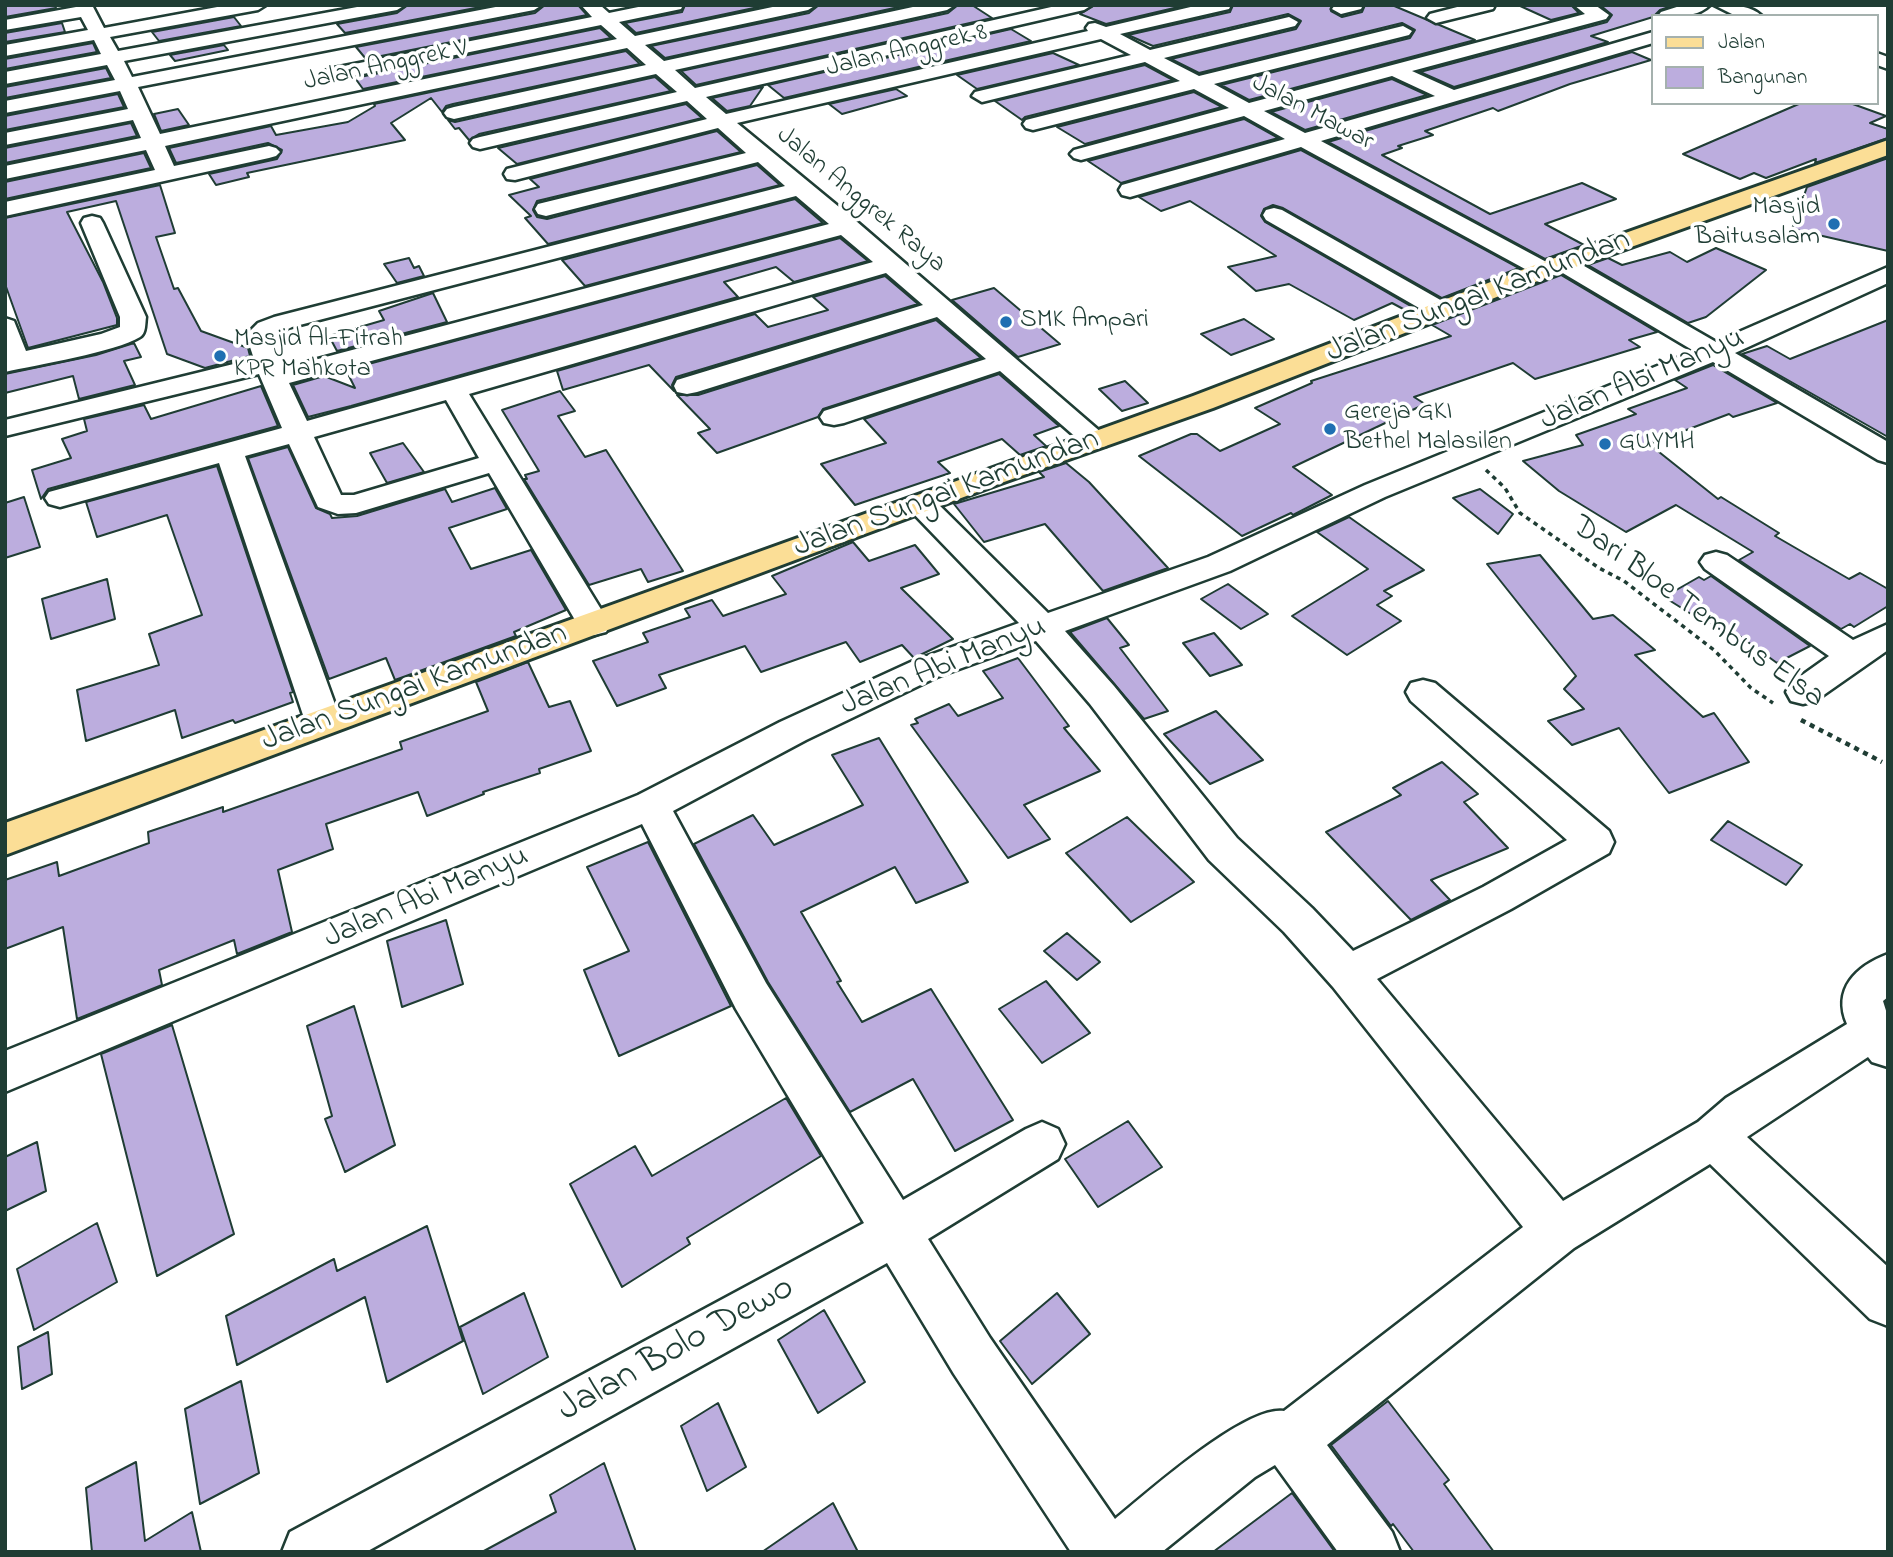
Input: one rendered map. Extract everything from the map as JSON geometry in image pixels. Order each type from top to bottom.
[{"type":"main road","name":"Jalan Sungai Kamundan","points":[[5,839],[1203,402],[1554,267],[1888,147]]},
{"type":"street","points":[[5,51],[258,5]]},
{"type":"street","points":[[5,78],[397,5]]},
{"type":"street","points":[[5,107],[534,5]]},
{"type":"street","points":[[329,75],[596,12],[675,5]]},
{"type":"street","name":"Jalan Anggrek V","points":[[5,173],[808,5]]},
{"type":"street","points":[[454,113],[947,5]]},
{"type":"street","points":[[480,143],[1059,8],[1084,5]]},
{"type":"street","name":"Jalan Anggrek 8","points":[[515,174],[721,121],[1223,5]]},
{"type":"street","points":[[1436,18],[1487,5]]},
{"type":"street","points":[[1082,154],[1600,15],[1582,5]]},
{"type":"street","points":[[1673,14],[1702,5]]},
{"type":"street","points":[[1722,5],[1747,14],[1763,5]]},
{"type":"street","points":[[5,25],[84,8],[127,84],[167,174]]},
{"type":"street","name":"Jalan Mawar","points":[[1059,8],[1303,141],[1716,352],[1888,454]]},
{"type":"street","points":[[1265,11],[1453,97]]},
{"type":"street","name":"Jalan Anggrek Raya","points":[[596,12],[1096,440]]},
{"type":"street","points":[[982,96],[1149,56],[1302,28]]},
{"type":"street","points":[[1033,124],[1403,31]]},
{"type":"street","points":[[1130,190],[1652,37]]},
{"type":"street","points":[[5,139],[139,113]]},
{"type":"street","points":[[5,209],[269,152]]},
{"type":"street","points":[[545,209],[762,155]]},
{"type":"street","points":[[495,462],[356,504],[338,505],[330,501],[271,372],[259,335],[267,328],[283,322],[802,188]]},
{"type":"street","points":[[1274,215],[1442,311]]},
{"type":"street","points":[[5,326],[10,363],[109,340],[132,331],[133,317],[92,223]]},
{"type":"street","points":[[5,428],[271,372],[849,226]]},
{"type":"street","points":[[60,498],[453,390],[892,264]]},
{"type":"street","name":"Jalan Abi Manyu","points":[[5,1072],[651,805],[793,731],[925,669],[1219,564],[1375,491],[1716,352],[1888,274]]},
{"type":"street","points":[[687,386],[942,306]]},
{"type":"street","points":[[834,417],[1005,361]]},
{"type":"street","points":[[453,390],[594,624]]},
{"type":"street","points":[[229,450],[323,721]]},
{"type":"street","points":[[921,504],[1042,627],[1102,695],[1223,849],[1298,920],[1348,974],[1557,1231]]},
{"type":"street","points":[[1716,562],[1852,656]]},
{"type":"street","points":[[1791,705],[1852,656],[1888,635]]},
{"type":"street","points":[[1348,974],[1497,898],[1595,842],[1423,692]]},
{"type":"street","points":[[651,805],[751,996],[972,1356],[1104,1552]]},
{"type":"street","points":[[1290,1440],[1557,1231],[1713,1137],[1742,1113],[1880,1040],[1860,1008],[1863,992],[1888,972]]},
{"type":"street","points":[[1713,1137],[1888,1301]]},
{"type":"street","name":"Jalan Bolo Dewo","points":[[310,1552],[895,1232],[1042,1144]]},
{"type":"street","points":[[1117,1552],[1236,1458],[1268,1439],[1280,1437],[1290,1440],[1372,1552]]},
{"type":"path","name":"Dari Bloe Tembus Elsa","points":[[1470,454],[1505,488],[1520,513],[1587,561],[1624,581],[1714,650],[1751,688],[1791,705],[1882,762]]},
{"type":"building","points":[[5,5],[55,5],[56,8],[5,17]]},
{"type":"building","points":[[408,5],[491,5],[345,33],[337,24],[397,13]]},
{"type":"building","points":[[545,5],[578,5],[587,15],[366,59],[356,47],[535,13]]},
{"type":"building","points":[[685,5],[768,5],[636,33],[625,23],[682,12]]},
{"type":"building","points":[[819,5],[908,5],[665,58],[651,46],[809,13]]},
{"type":"building","points":[[958,5],[972,5],[992,18],[696,85],[681,71],[948,13]]},
{"type":"building","points":[[1095,5],[1187,5],[1106,24],[1080,14]]},
{"type":"building","points":[[1233,5],[1332,5],[1331,11],[1342,17],[1362,12],[1365,5],[1392,5],[1475,40],[1249,100],[1221,85],[1410,38],[1415,30],[1402,23],[1199,73],[1171,59],[1296,29],[1301,21],[1288,14],[1153,46],[1128,35],[1230,12]]},
{"type":"building","points":[[1518,5],[1571,5],[1579,13],[1551,20]]},
{"type":"building","points":[[1600,5],[1672,6],[1652,14],[1652,17],[1591,36],[1608,42],[1454,87],[1420,72],[1607,22],[1612,15]]},
{"type":"building","points":[[234,17],[241,26],[159,41],[152,32]]},
{"type":"building","points":[[62,23],[65,32],[5,42],[5,33]]},
{"type":"building","points":[[600,28],[611,38],[363,89],[355,78]]},
{"type":"building","points":[[1011,29],[1031,41],[784,98],[768,85]]},
{"type":"building","points":[[93,43],[97,52],[5,69],[5,59]]},
{"type":"building","points":[[224,45],[228,50],[175,61],[170,55]]},
{"type":"building","points":[[626,51],[640,64],[453,104],[446,106],[442,112],[431,98],[391,123],[405,140],[247,173],[249,177],[216,185],[209,174],[277,159],[282,150],[268,143],[176,163],[169,148],[271,126],[276,135],[348,122],[375,106],[374,104]]},
{"type":"building","points":[[1632,52],[1651,60],[1570,84],[1498,111],[1493,108],[1425,131],[1433,135],[1398,146],[1402,148],[1382,155],[1490,214],[1582,183],[1616,199],[1545,224],[1584,245],[1545,259],[1328,142]]},
{"type":"building","points":[[1053,53],[1079,65],[977,89],[957,75]]},
{"type":"building","points":[[1145,65],[1173,80],[1025,117],[1022,120],[995,101]]},
{"type":"building","points":[[106,68],[111,78],[5,98],[5,87]]},
{"type":"building","points":[[655,77],[671,91],[479,134],[469,140],[448,120],[455,122]]},
{"type":"building","points":[[1392,79],[1427,95],[1305,130],[1271,112]]},
{"type":"building","points":[[763,87],[750,106],[727,111],[712,98]]},
{"type":"building","points":[[896,89],[907,96],[842,114],[829,104]]},
{"type":"building","points":[[1194,92],[1222,107],[1085,144],[1057,127]]},
{"type":"building","points":[[118,94],[124,107],[5,130],[5,116]]},
{"type":"building","points":[[686,104],[702,118],[517,164],[498,148]]},
{"type":"building","points":[[1796,105],[1856,105],[1886,116],[1870,123],[1888,129],[1888,138],[1815,163],[1816,159],[1766,178],[1754,173],[1740,179],[1683,154]]},
{"type":"building","points":[[178,109],[189,125],[161,131],[154,114]]},
{"type":"building","points":[[1244,119],[1278,138],[1121,183],[1088,161]]},
{"type":"building","points":[[131,123],[137,136],[5,163],[5,148]]},
{"type":"building","points":[[717,131],[741,152],[537,201],[533,210],[537,217],[547,219],[757,165],[780,185],[548,244],[525,218],[531,216],[509,195],[539,187],[530,179]]},
{"type":"building","points":[[1301,150],[1519,268],[1442,298],[1283,208],[1273,205],[1264,209],[1261,216],[1265,222],[1414,308],[1407,311],[1392,303],[1354,320],[1289,284],[1256,291],[1228,267],[1276,256],[1190,201],[1161,211],[1139,197]]},
{"type":"building","points":[[144,153],[151,168],[5,199],[5,182]]},
{"type":"building","points":[[1888,158],[1888,251],[1792,229],[1807,187]]},
{"type":"building","points":[[160,185],[175,233],[156,237],[174,289],[178,288],[201,331],[248,348],[250,356],[205,368],[167,354],[116,201],[67,212],[103,282],[117,318],[117,325],[28,348],[5,284],[5,218]]},
{"type":"building","points":[[795,199],[823,223],[585,286],[562,260]]},
{"type":"building","points":[[840,238],[868,261],[794,282],[776,267],[724,282],[738,297],[308,417],[293,385],[324,376],[355,388],[346,370]]},
{"type":"building","points":[[1716,248],[1766,270],[1706,317],[1688,323],[1588,265],[1608,258],[1622,265],[1670,252],[1687,262]]},
{"type":"building","points":[[409,258],[414,268],[419,266],[424,276],[397,283],[384,264]]},
{"type":"building","points":[[1561,275],[1657,332],[1629,340],[1640,347],[1535,379],[1513,363],[1414,397],[1425,404],[1293,467],[1332,495],[1293,515],[1291,513],[1242,536],[1139,456],[1191,434],[1197,434],[1220,451],[1280,424],[1255,408],[1312,383],[1311,381],[1451,336],[1432,325]]},
{"type":"building","points":[[885,276],[918,304],[676,377],[672,385],[674,391],[649,365],[563,390],[557,371],[755,314],[768,327],[828,310],[813,297]]},
{"type":"building","name":"SMK Ampari","points":[[994,288],[1060,344],[1018,357],[952,300]]},
{"type":"building","points":[[433,293],[447,322],[337,351],[329,336],[384,320],[379,311]]},
{"type":"building","points":[[1244,319],[1274,339],[1231,355],[1201,334]]},
{"type":"building","points":[[936,320],[981,358],[823,409],[818,417],[717,453],[698,433],[710,429],[677,395],[698,395]]},
{"type":"building","points":[[1888,320],[1888,437],[1742,354],[1767,346],[1790,359]]},
{"type":"building","points":[[134,343],[141,357],[124,361],[135,385],[79,399],[73,376],[5,393],[5,374],[96,355]]},
{"type":"building","points":[[1713,365],[1777,403],[1733,417],[1729,414],[1649,444],[1718,499],[1721,497],[1779,533],[1775,536],[1849,579],[1860,573],[1888,589],[1888,606],[1854,627],[1850,624],[1841,629],[1739,560],[1753,552],[1676,505],[1626,532],[1559,491],[1523,461],[1583,445],[1576,435],[1636,414],[1628,409],[1687,388],[1675,380]]},
{"type":"building","points":[[999,374],[1059,426],[1034,435],[1046,446],[1020,455],[1002,439],[938,462],[950,473],[855,505],[821,464],[886,443],[864,419]]},
{"type":"building","points":[[1125,381],[1148,403],[1122,411],[1099,389]]},
{"type":"building","points":[[261,386],[278,426],[48,489],[41,499],[32,470],[71,458],[62,439],[87,431],[84,419],[144,405],[151,419]]},
{"type":"building","points":[[560,391],[575,411],[558,416],[585,457],[606,450],[683,571],[648,582],[641,569],[589,585],[524,479],[527,479],[525,475],[539,471],[502,410]]},
{"type":"building","points":[[403,443],[424,472],[387,483],[370,453]]},
{"type":"building","points":[[288,447],[316,508],[330,514],[332,518],[357,516],[445,489],[452,502],[495,488],[507,509],[449,528],[471,569],[531,550],[566,610],[514,632],[516,636],[395,680],[386,658],[329,679],[248,458]]},
{"type":"building","points":[[1066,463],[1089,482],[1168,568],[1103,591],[1045,524],[984,542],[954,504],[1044,477],[1039,472]]},
{"type":"building","points":[[217,466],[293,692],[290,693],[293,702],[182,738],[175,710],[86,741],[77,690],[159,665],[149,634],[202,615],[167,515],[97,537],[86,502]]},
{"type":"building","points":[[1480,489],[1513,514],[1498,534],[1453,498]]},
{"type":"building","points":[[24,497],[40,547],[5,558],[5,503]]},
{"type":"building","points":[[1349,517],[1424,570],[1384,591],[1392,596],[1377,605],[1401,621],[1347,655],[1292,616],[1368,569],[1317,532]]},
{"type":"building","points":[[853,542],[869,561],[915,545],[939,574],[901,588],[953,639],[914,658],[902,645],[860,662],[846,642],[761,672],[745,646],[659,675],[666,688],[617,706],[593,661],[648,642],[643,633],[690,617],[685,609],[712,600],[723,616],[786,594],[772,576]]},
{"type":"building","points":[[1540,555],[1593,619],[1613,615],[1655,650],[1635,655],[1703,717],[1714,713],[1749,762],[1669,793],[1619,728],[1572,745],[1548,721],[1584,709],[1564,689],[1576,676],[1487,564]]},
{"type":"building","points":[[1711,576],[1810,646],[1777,663],[1734,632],[1728,635],[1699,615],[1696,617],[1664,597],[1699,577],[1704,580]]},
{"type":"building","points":[[107,579],[115,619],[51,639],[42,599]]},
{"type":"building","points":[[1228,584],[1268,614],[1241,629],[1201,599]]},
{"type":"building","points":[[1107,618],[1129,645],[1120,648],[1168,711],[1144,719],[1070,632]]},
{"type":"building","points":[[1214,633],[1242,665],[1210,676],[1183,643]]},
{"type":"building","points":[[1018,658],[1069,726],[1064,728],[1100,771],[1024,805],[1050,839],[1008,858],[911,725],[918,723],[915,719],[949,704],[958,716],[1003,698],[983,671]]},
{"type":"building","points":[[528,662],[549,707],[570,701],[591,751],[539,769],[540,773],[483,792],[484,794],[427,816],[418,792],[326,824],[333,849],[278,870],[292,932],[237,954],[234,940],[159,970],[162,985],[77,1019],[63,927],[5,949],[5,880],[57,862],[59,876],[149,843],[148,832],[223,807],[223,812],[402,749],[400,742],[488,711],[476,682]]},
{"type":"building","points":[[1216,711],[1263,760],[1210,784],[1164,734]]},
{"type":"building","points":[[879,738],[968,882],[916,903],[895,867],[801,912],[841,981],[837,982],[862,1022],[931,989],[1013,1120],[955,1151],[913,1079],[850,1112],[768,982],[694,844],[753,815],[774,845],[863,805],[832,755]]},
{"type":"building","points":[[1442,762],[1478,794],[1464,802],[1508,848],[1431,880],[1450,900],[1411,920],[1326,832],[1401,795],[1393,788]]},
{"type":"building","points":[[1127,817],[1194,882],[1131,922],[1066,853]]},
{"type":"building","points":[[1728,821],[1802,865],[1786,885],[1711,840]]},
{"type":"building","points":[[648,842],[731,1006],[619,1056],[584,970],[629,951],[587,867]]},
{"type":"building","points":[[446,920],[463,984],[402,1007],[387,941]]},
{"type":"building","points":[[1067,933],[1100,962],[1077,980],[1044,951]]},
{"type":"building","points":[[1046,981],[1090,1033],[1042,1063],[999,1009]]},
{"type":"building","points":[[354,1006],[395,1145],[345,1172],[325,1119],[332,1116],[307,1026]]},
{"type":"building","points":[[172,1025],[234,1234],[157,1276],[101,1054]]},
{"type":"building","points":[[786,1098],[821,1156],[687,1238],[690,1244],[622,1287],[570,1184],[635,1146],[652,1176]]},
{"type":"building","points":[[1128,1121],[1162,1167],[1098,1207],[1065,1159]]},
{"type":"building","points":[[37,1142],[46,1191],[5,1211],[5,1157]]},
{"type":"building","points":[[97,1223],[117,1282],[34,1330],[17,1269]]},
{"type":"building","points":[[427,1226],[463,1341],[387,1382],[365,1297],[237,1365],[226,1316],[334,1259],[337,1271]]},
{"type":"building","points":[[524,1293],[548,1357],[483,1394],[460,1327]]},
{"type":"building","points":[[1057,1293],[1090,1334],[1032,1384],[1000,1341]]},
{"type":"building","points":[[824,1310],[865,1382],[818,1413],[778,1340]]},
{"type":"building","points":[[48,1332],[52,1374],[22,1389],[18,1347]]},
{"type":"building","points":[[241,1381],[259,1473],[200,1504],[185,1409]]},
{"type":"building","points":[[1388,1401],[1449,1480],[1444,1484],[1494,1552],[1414,1552],[1393,1524],[1391,1526],[1331,1445]]},
{"type":"building","points":[[718,1403],[746,1467],[707,1491],[681,1426]]},
{"type":"building","points":[[136,1462],[145,1541],[192,1512],[201,1552],[92,1552],[86,1488]]},
{"type":"building","points":[[604,1463],[636,1552],[482,1552],[556,1512],[550,1495]]},
{"type":"building","points":[[1292,1493],[1335,1552],[1213,1552]]},
{"type":"building","points":[[833,1503],[858,1552],[762,1552]]},
{"type":"place","name":"Masjid Baitusalam","points":[[1834,224]]},
{"type":"place","name":"SMK Ampari","points":[[1006,322]]},
{"type":"place","name":"Masjid Al-Fitrah KPR Mahkota","points":[[220,356]]},
{"type":"place","name":"Gereja GKI Bethel Malasilen","points":[[1330,429]]},
{"type":"place","name":"GUYMH","points":[[1605,444]]}]
